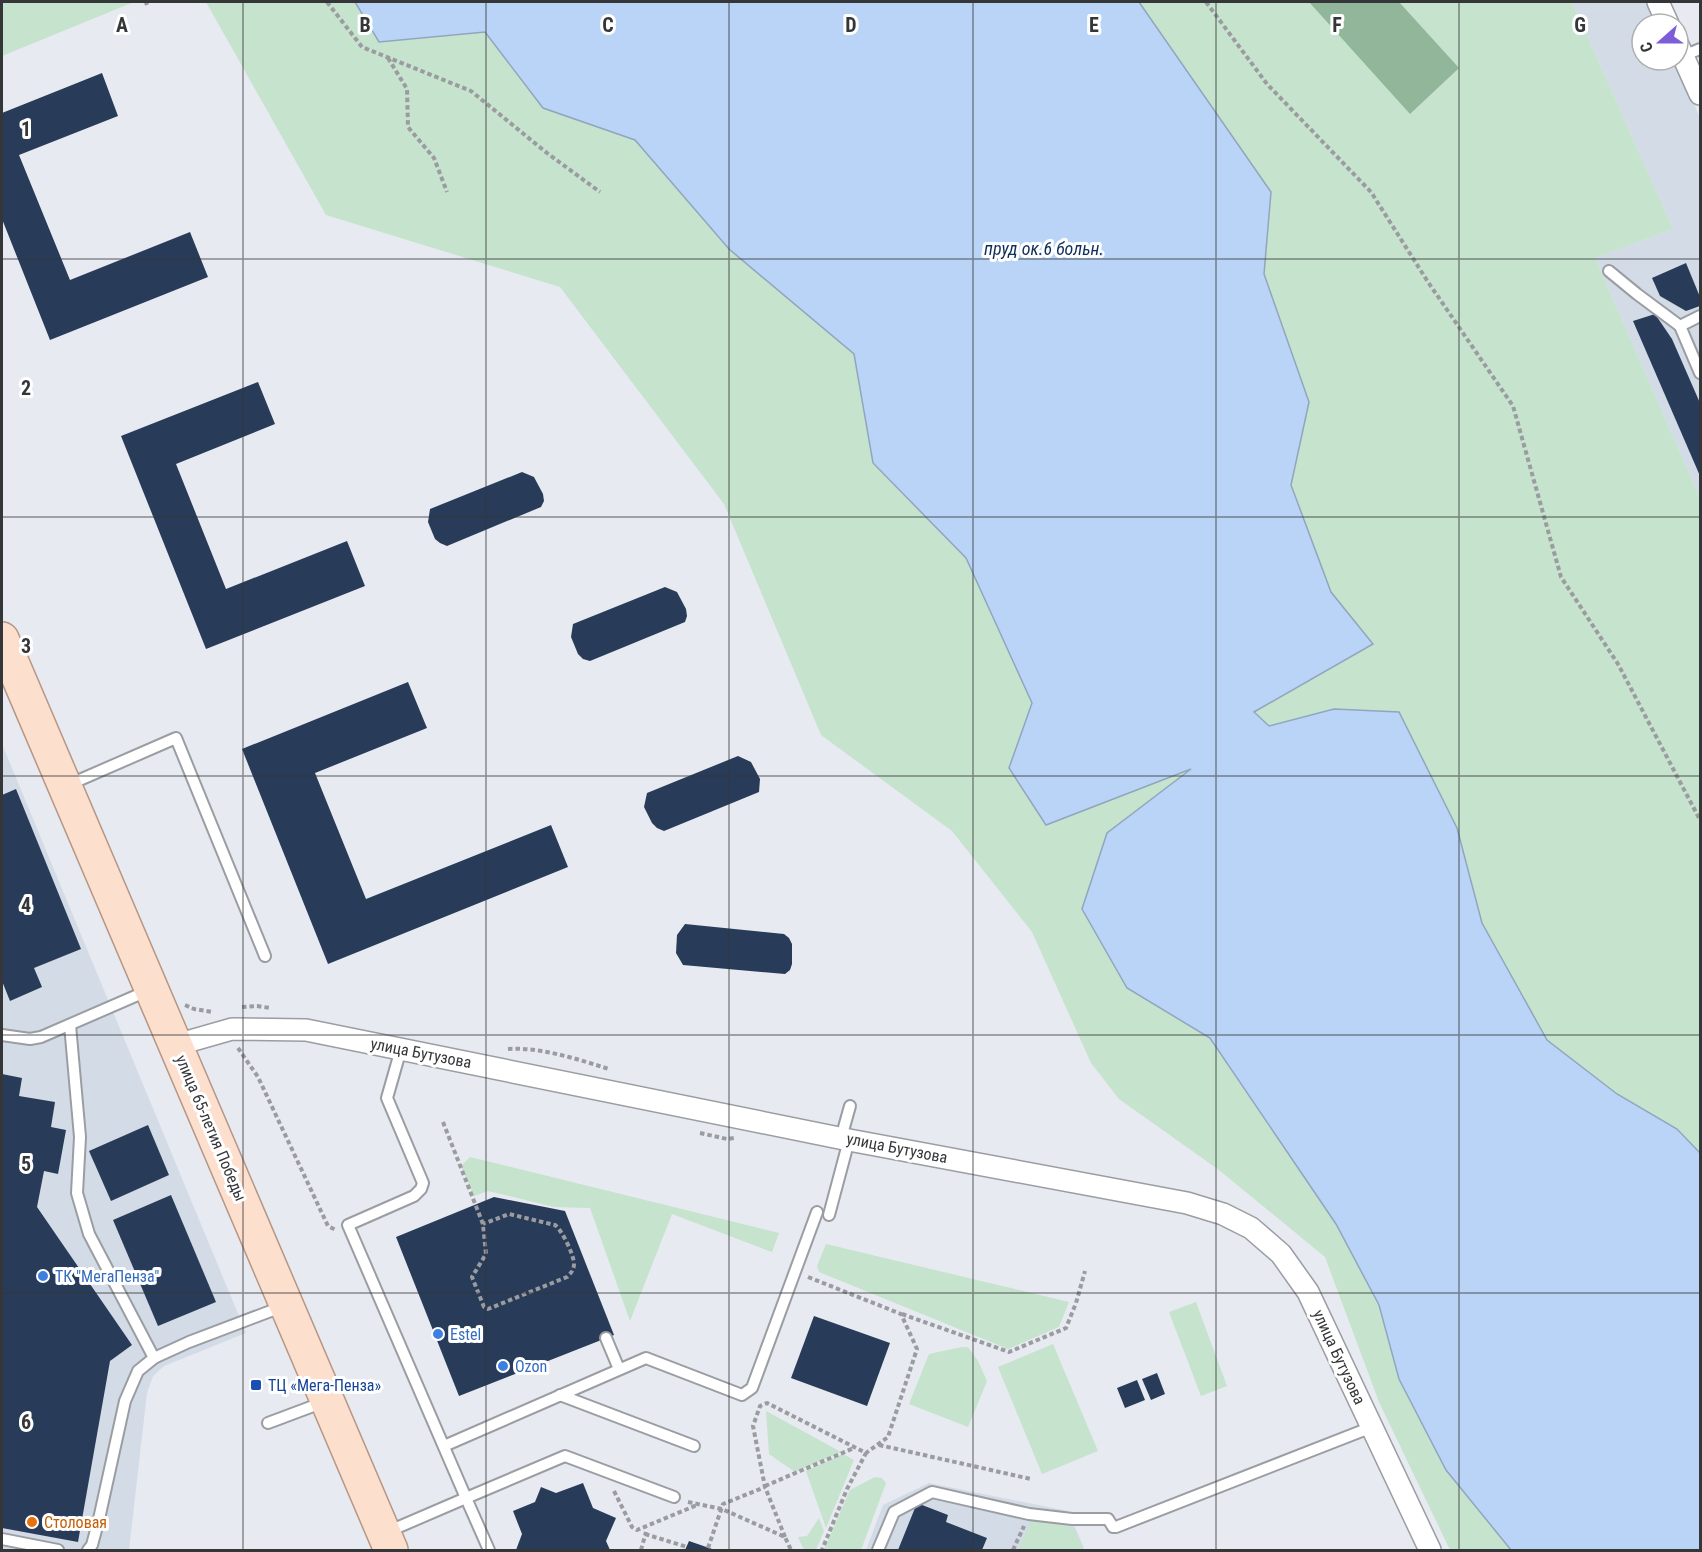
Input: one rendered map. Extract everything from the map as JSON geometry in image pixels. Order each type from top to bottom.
[{"type":"main road","name":"улица 65-летия Победы","points":[[2,639],[387,1542]]},
{"type":"main road","points":[[2,682],[19,692],[30,706]]},
{"type":"street","points":[[1690,59],[1701,94]]},
{"type":"street","name":"улица Бутузова","points":[[176,1045],[232,1029],[306,1030],[845,1139],[1150,1195],[1223,1214],[1251,1228],[1281,1254],[1308,1292],[1430,1551]]},
{"type":"lane","points":[[1610,271],[1680,326],[1701,373]]},
{"type":"lane","points":[[1680,326],[1701,316]]},
{"type":"lane","points":[[65,786],[176,738],[265,956]]},
{"type":"lane","points":[[2,1035],[30,1039],[41,1037],[152,989]]},
{"type":"lane","points":[[70,1025],[80,1137],[77,1193],[88,1234],[154,1358]]},
{"type":"lane","points":[[401,1048],[387,1098],[423,1183],[422,1189],[414,1196],[348,1225],[489,1551]]},
{"type":"lane","points":[[829,1215],[845,1139],[849,1106]]},
{"type":"lane","points":[[444,1446],[646,1358],[741,1395],[746,1394],[752,1388],[817,1212]]},
{"type":"lane","points":[[88,1551],[92,1545],[99,1519],[125,1401],[138,1371],[154,1358],[189,1342],[286,1305]]},
{"type":"lane","points":[[606,1338],[619,1369]]},
{"type":"lane","points":[[560,1395],[694,1446]]},
{"type":"lane","points":[[268,1423],[327,1401]]},
{"type":"lane","points":[[878,1551],[894,1512],[932,1492],[1029,1514],[1072,1520],[1107,1519],[1116,1527],[1372,1427]]},
{"type":"lane","points":[[387,1542],[466,1498],[564,1456],[674,1497]]},
{"type":"lane","points":[[2,1539],[58,1551]]},
{"type":"path","points":[[327,2],[362,47],[471,91],[547,153],[600,192]]},
{"type":"path","points":[[1206,2],[1267,84],[1371,192],[1428,282],[1513,405],[1562,577],[1618,664],[1701,820]]},
{"type":"path","points":[[388,58],[407,89],[408,127],[434,158],[447,192]]},
{"type":"path","points":[[152,989],[194,1009],[218,1011]]},
{"type":"path","points":[[246,1044],[237,1046],[258,1077],[328,1226],[334,1230],[348,1225]]},
{"type":"path","points":[[443,1122],[483,1224],[486,1254],[472,1277],[486,1308],[567,1277],[574,1268],[574,1262],[561,1229],[555,1225],[509,1214],[483,1224]]},
{"type":"path","points":[[696,1131],[726,1139],[735,1138]]},
{"type":"path","points":[[795,1272],[901,1314],[1009,1352],[1066,1328],[1085,1271]]},
{"type":"path","points":[[822,1551],[847,1489],[866,1453],[886,1440],[890,1433],[917,1352],[901,1314]]},
{"type":"path","points":[[791,1551],[765,1487],[753,1426],[760,1406],[770,1404],[866,1453]]},
{"type":"path","points":[[878,1445],[1031,1479]]},
{"type":"path","points":[[708,1548],[723,1504],[854,1448]]},
{"type":"path","points":[[604,1471],[632,1527],[638,1530],[697,1505]]},
{"type":"path","points":[[674,1497],[697,1505],[722,1509],[785,1537]]},
{"type":"path","points":[[1013,1551],[1029,1514]]},
{"type":"path","points":[[641,1551],[647,1526]]},
{"type":"path","points":[[645,1534],[687,1547]]},
{"type":"shaded area","points":[[1572,2],[1650,2],[1654,12],[1630,12],[1630,72],[1680,72],[1700,118],[1700,498],[1595,258],[1673,229]]},
{"type":"shaded area","points":[[2,744],[246,1333],[164,1366],[153,1376],[147,1393],[129,1550],[2,1550]]},
{"type":"shaded area","points":[[929,1483],[1068,1511],[1084,1548],[1082,1550],[866,1550],[883,1505]]},
{"type":"green space","points":[[2,2],[134,2],[2,56]]},
{"type":"green space","points":[[206,2],[1572,2],[1673,229],[1595,258],[1700,498],[1700,1550],[1450,1550],[1379,1402],[1325,1257],[1219,1170],[1119,1099],[1091,1063],[1032,932],[952,831],[821,735],[724,504],[560,287],[326,215]]},
{"type":"green space","points":[[1309,2],[1399,2],[1459,68],[1410,114]]},
{"type":"green space","points":[[470,1157],[779,1233],[772,1252],[672,1214],[630,1321],[590,1208],[554,1207],[488,1191],[474,1196],[461,1166]]},
{"type":"green space","points":[[826,1244],[1069,1302],[1059,1327],[1008,1349],[819,1272],[817,1266]]},
{"type":"green space","points":[[1196,1302],[1227,1386],[1201,1396],[1169,1312]]},
{"type":"green space","points":[[1053,1344],[1098,1451],[1042,1474],[998,1367]]},
{"type":"green space","points":[[968,1347],[978,1361],[987,1381],[968,1427],[909,1404],[929,1354]]},
{"type":"green space","points":[[766,1411],[841,1452],[795,1472],[769,1454]]},
{"type":"green space","points":[[843,1454],[854,1460],[826,1528],[806,1471]]},
{"type":"green space","points":[[875,1477],[882,1478],[886,1483],[861,1550],[824,1550],[850,1490]]},
{"type":"green space","points":[[819,1518],[824,1531],[816,1550],[804,1550],[798,1537],[807,1536]]},
{"type":"green space","points":[[1032,1519],[1074,1528],[1082,1547],[1081,1550],[1018,1550]]},
{"type":"water","name":"пруд ок.6 больн.","points":[[355,2],[1139,2],[1271,192],[1264,274],[1309,402],[1291,485],[1331,592],[1373,644],[1254,712],[1269,726],[1334,709],[1399,712],[1457,828],[1482,923],[1547,1040],[1617,1094],[1677,1129],[1700,1153],[1700,1550],[1511,1550],[1446,1470],[1399,1379],[1379,1305],[1336,1224],[1210,1038],[1127,988],[1082,909],[1107,833],[1191,769],[1046,825],[1009,768],[1032,703],[966,558],[873,463],[854,354],[729,249],[635,140],[543,108],[485,32],[379,42]]},
{"type":"building","points":[[102,73],[118,116],[19,155],[70,280],[190,232],[208,277],[50,340],[2,219],[2,113]]},
{"type":"building","points":[[1686,263],[1700,297],[1700,306],[1686,311],[1660,296],[1652,278]]},
{"type":"building","points":[[1655,314],[1672,339],[1700,403],[1700,476],[1633,321]]},
{"type":"building","points":[[258,382],[275,424],[176,464],[226,589],[347,541],[365,586],[206,649],[121,436]]},
{"type":"building","points":[[522,472],[534,477],[543,494],[544,501],[541,507],[447,546],[435,539],[428,522],[430,509]]},
{"type":"building","points":[[665,587],[677,592],[686,609],[685,622],[590,661],[578,654],[571,637],[573,624]]},
{"type":"building","points":[[408,682],[427,728],[315,773],[366,899],[551,825],[568,867],[328,964],[242,749]]},
{"type":"building","points":[[738,756],[751,762],[760,779],[759,792],[664,831],[652,823],[644,807],[647,793]]},
{"type":"building","points":[[16,789],[81,949],[34,968],[42,987],[10,1001],[2,981],[2,795]]},
{"type":"building","points":[[685,924],[784,934],[792,944],[790,970],[785,974],[683,965],[676,953],[677,935]]},
{"type":"building","name":"ТК \"МегаПенза\"","points":[[2,1074],[22,1078],[19,1096],[55,1102],[51,1127],[66,1130],[58,1174],[44,1171],[37,1207],[132,1345],[110,1361],[78,1542],[2,1528]]},
{"type":"building","points":[[148,1125],[169,1175],[111,1201],[89,1151]]},
{"type":"building","points":[[171,1195],[216,1302],[158,1326],[113,1220]]},
{"type":"building","points":[[494,1197],[565,1211],[614,1335],[459,1396],[396,1237]]},
{"type":"building","points":[[814,1316],[890,1343],[867,1406],[791,1378]]},
{"type":"building","points":[[1157,1373],[1165,1394],[1151,1400],[1142,1379]]},
{"type":"building","points":[[1137,1380],[1145,1400],[1125,1408],[1117,1388]]},
{"type":"building","points":[[583,1483],[593,1508],[616,1518],[606,1541],[610,1550],[516,1550],[522,1534],[513,1511],[535,1502],[541,1487],[556,1493]]},
{"type":"building","points":[[917,1503],[948,1515],[946,1522],[987,1538],[982,1550],[898,1550]]},
{"type":"building","points":[[689,1541],[715,1550],[685,1550]]},
{"type":"place","name":"ТК \"МегаПенза\"","points":[[43,1276]]},
{"type":"place","name":"Estel","points":[[438,1334]]},
{"type":"place","name":"Ozon","points":[[503,1366]]},
{"type":"place","name":"ТЦ «Мега-Пенза»","points":[[256,1385]]},
{"type":"place","name":"Столовая","points":[[32,1522]]}]
